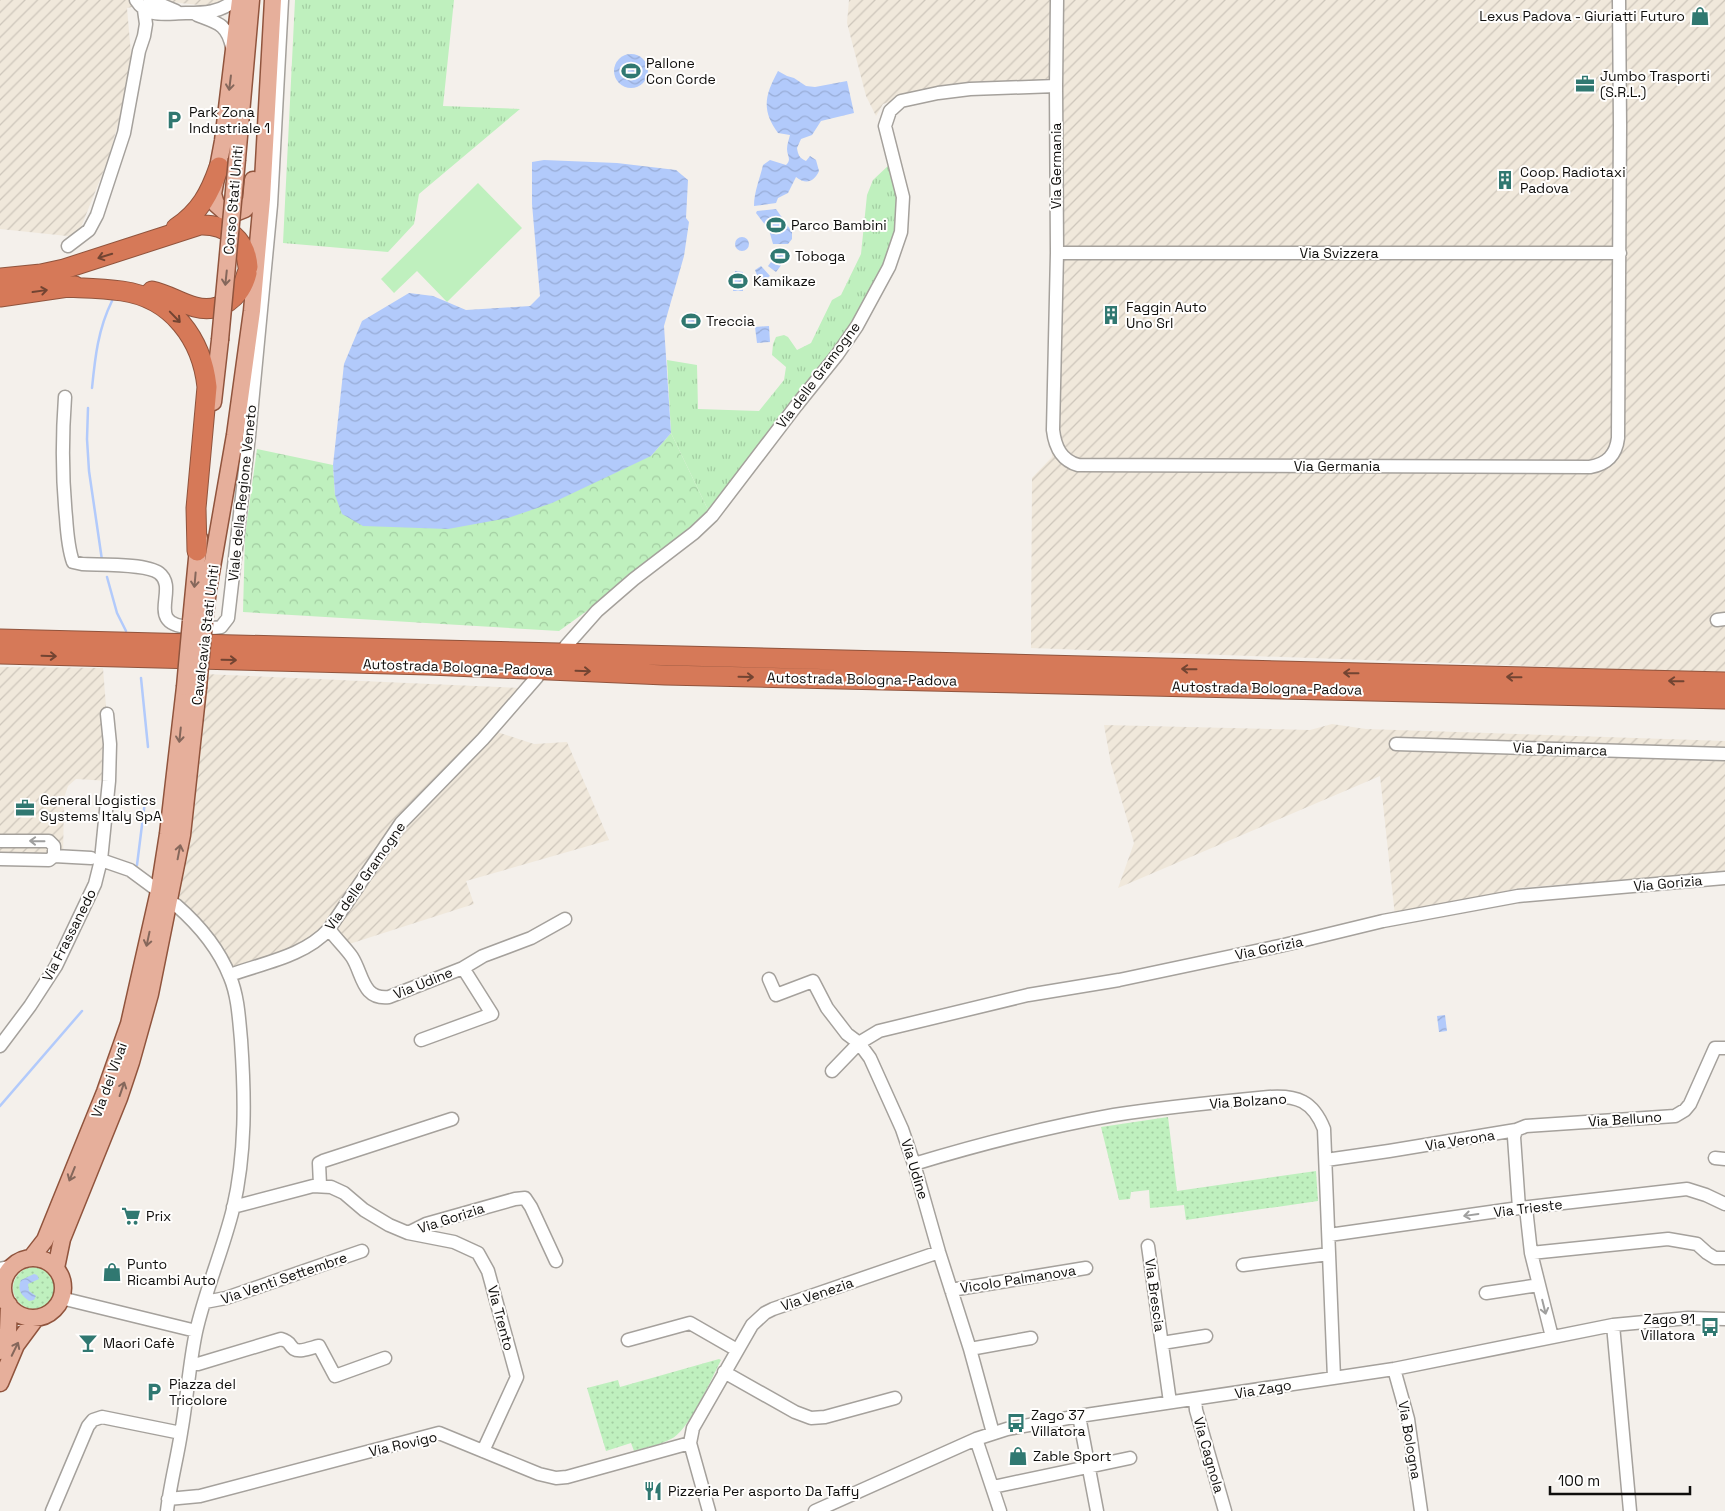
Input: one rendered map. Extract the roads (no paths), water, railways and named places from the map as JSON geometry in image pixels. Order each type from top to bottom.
[{"type":"highway","points":[[146,243],[176,228],[199,209],[206,198],[219,167]]},
{"type":"highway","points":[[0,278],[42,274],[200,225],[215,226],[228,231],[237,239],[245,252],[247,270],[243,286],[232,300],[219,306],[206,308],[194,307],[160,293],[128,286],[103,284],[64,287],[0,297]]},
{"type":"highway","points":[[64,287],[124,291],[153,300],[178,319],[196,344],[204,366],[207,387],[196,508],[197,551]]},
{"type":"highway","points":[[0,630],[156,633],[299,646]]},
{"type":"highway","name":"Autostrada Bologna-Padova","points":[[0,639],[1725,682]]},
{"type":"highway","name":"Autostrada Bologna-Padova","points":[[0,654],[429,665],[665,675],[1725,699]]},
{"type":"main road","points":[[240,0],[219,167],[213,194],[216,204],[225,212],[235,213],[245,209],[251,201],[269,0]]},
{"type":"main road","name":"Corso Stati Uniti","points":[[220,340],[251,0]]},
{"type":"main road","name":"Corso Stati Uniti","points":[[252,311],[262,199],[273,0]]},
{"type":"main road","points":[[208,590],[210,544],[256,190],[258,127]]},
{"type":"main road","name":"Cavalcavia Stati Uniti","points":[[198,622],[208,590],[235,435],[252,311]]},
{"type":"main road","name":"Cavalcavia Stati Uniti","points":[[164,896],[168,834],[191,687],[198,622],[197,551],[220,340]]},
{"type":"main road","name":"Via dei Vivai","points":[[31,1258],[45,1240],[118,1059],[164,896]]},
{"type":"main road","name":"Via dei Vivai","points":[[56,1268],[62,1239],[108,1126],[131,1062],[150,994],[164,896]]},
{"type":"main road","points":[[0,1351],[8,1331],[3,1288],[6,1268],[31,1258],[49,1262],[56,1268],[62,1283],[61,1298],[52,1311],[36,1318],[16,1345],[0,1383]]},
{"type":"main road","points":[[5,1298],[21,1315],[36,1318]]},
{"type":"street","points":[[188,13],[218,11],[234,0]]},
{"type":"street","name":"Viale della Regione Veneto","points":[[65,398],[62,435],[62,479],[68,543],[73,562],[144,567],[158,572],[163,579],[165,588],[165,616],[169,622],[179,626],[221,627],[228,618],[249,436],[271,205],[282,0]]},
{"type":"street","name":"Via Germania","points":[[1057,0],[1057,253],[1053,430],[1054,440],[1060,454],[1067,461],[1073,464],[1580,467],[1603,464],[1617,447],[1620,253],[1619,0]]},
{"type":"street","points":[[68,246],[83,237],[97,214],[124,133],[139,51],[146,24],[145,3],[188,13],[225,27],[229,34],[233,52]]},
{"type":"street","name":"Via delle Gramogne","points":[[566,646],[597,612],[634,579],[694,533],[712,516],[790,413],[837,355],[857,326],[889,267],[901,232],[903,198],[885,126],[890,111],[901,101],[938,93],[970,89],[1056,86]]},
{"type":"street","name":"Via Svizzera","points":[[1057,253],[1620,253]]},
{"type":"street","name":"Via delle Gramogne","points":[[230,975],[305,948],[322,938],[401,823],[483,740],[537,677]]},
{"type":"street","points":[[96,859],[109,781],[110,744],[107,714]]},
{"type":"street","name":"Via Danimarca","points":[[1396,744],[1725,754]]},
{"type":"street","points":[[0,840],[49,842],[54,846],[54,856]]},
{"type":"street","points":[[0,859],[49,860],[54,856],[96,859],[130,870],[164,896],[202,931],[218,953],[230,975]]},
{"type":"street","name":"Via Frassanedo","points":[[0,1046],[6,1031],[56,966],[95,884],[96,859]]},
{"type":"street","name":"Via Gorizia","points":[[832,1071],[859,1043],[879,1031],[1028,994],[1129,978],[1284,946],[1392,920],[1518,896],[1725,878]]},
{"type":"street","name":"Via Udine","points":[[329,930],[353,958],[369,991],[378,997],[388,998],[463,968],[483,956],[531,938],[565,919]]},
{"type":"street","name":"Via Udine","points":[[421,1040],[492,1014],[463,968]]},
{"type":"street","name":"Via Venti Settembre","points":[[167,1505],[181,1433],[196,1331],[233,1207],[239,1175],[243,1141],[244,1096],[239,1023],[235,991],[230,975]]},
{"type":"street","name":"Via Udine","points":[[769,979],[776,995],[813,980],[827,1008],[847,1034],[859,1043],[870,1058],[881,1080],[914,1164],[993,1433]]},
{"type":"street","name":"Via Belluno","points":[[1516,1130],[1526,1126],[1675,1116],[1685,1110],[1690,1104],[1720,1048]]},
{"type":"street","name":"Via Bolzano","points":[[914,1164],[972,1147],[1113,1116],[1163,1108],[1284,1096],[1298,1099],[1309,1105],[1319,1117],[1324,1129],[1334,1378]]},
{"type":"street","points":[[233,1207],[320,1185],[319,1163],[452,1119]]},
{"type":"street","name":"Via Verona","points":[[1326,1160],[1516,1130],[1514,1137],[1522,1208],[1552,1337]]},
{"type":"street","name":"Via Gorizia","points":[[320,1185],[344,1193],[377,1219],[408,1233],[426,1224],[524,1198],[531,1207],[556,1261]]},
{"type":"street","name":"Via Trieste","points":[[1328,1235],[1522,1208],[1687,1189],[1725,1204]]},
{"type":"street","name":"Via Trento","points":[[408,1233],[454,1242],[478,1253],[488,1271],[516,1377],[483,1451]]},
{"type":"street","points":[[1531,1252],[1668,1239],[1696,1244],[1715,1258],[1725,1258]]},
{"type":"street","name":"Via Brescia","points":[[1148,1246],[1170,1402]]},
{"type":"street","name":"Via Venti Settembre","points":[[205,1302],[226,1298],[362,1251]]},
{"type":"street","name":"Via Venezia","points":[[690,1442],[692,1428],[724,1372],[752,1325],[765,1313],[939,1252]]},
{"type":"street","points":[[1243,1265],[1329,1254]]},
{"type":"street","name":"Vicolo Palmanova","points":[[951,1290],[1086,1268]]},
{"type":"street","points":[[1486,1293],[1539,1285]]},
{"type":"street","points":[[61,1298],[196,1331]]},
{"type":"street","name":"Via Zago","points":[[815,1511],[993,1433],[1078,1416],[1394,1369],[1613,1325],[1679,1319],[1725,1319]]},
{"type":"street","points":[[628,1340],[690,1323],[737,1350]]},
{"type":"street","points":[[1613,1325],[1630,1511]]},
{"type":"street","name":"Via Brescia","points":[[1162,1343],[1206,1336]]},
{"type":"street","points":[[970,1350],[1030,1338]]},
{"type":"street","points":[[191,1363],[198,1364],[281,1339],[289,1341],[294,1348],[299,1350],[319,1346],[335,1376],[385,1358]]},
{"type":"street","name":"Via Bologna","points":[[1394,1369],[1408,1419],[1421,1511]]},
{"type":"street","points":[[724,1372],[795,1412],[811,1418],[895,1398]]},
{"type":"street","name":"Via Cagnola","points":[[1195,1399],[1196,1410],[1225,1511]]},
{"type":"street","points":[[1078,1416],[1097,1511]]},
{"type":"street","points":[[52,1511],[88,1426],[94,1420],[102,1417],[181,1433]]},
{"type":"street","name":"Via Rovigo","points":[[167,1505],[439,1433],[539,1474],[556,1478],[566,1477],[690,1442]]},
{"type":"street","points":[[976,1439],[1000,1511]]},
{"type":"street","points":[[690,1442],[709,1511]]},
{"type":"street","points":[[993,1488],[1130,1458]]},
{"type":"water","name":"Pallone Con Corde","points":[[631,54],[638,55],[643,59],[647,64],[647,78],[643,83],[638,87],[631,88],[624,87],[619,83],[615,78],[614,71],[615,64],[619,59],[624,55]]},
{"type":"water","points":[[778,71],[806,86],[815,87],[847,81],[854,113],[821,121],[812,135],[801,139],[797,148],[798,154],[806,161],[810,156],[816,160],[819,171],[815,178],[806,182],[796,177],[788,193],[778,198],[776,203],[754,206],[763,165],[770,160],[786,165],[789,161],[787,147],[790,135],[778,133],[767,110],[768,95]]},
{"type":"water","points":[[544,160],[617,163],[676,170],[688,180],[686,218],[689,222],[684,256],[664,326],[671,433],[651,456],[552,503],[508,518],[448,529],[363,526],[342,514],[335,495],[333,465],[344,364],[362,321],[409,293],[433,296],[466,310],[530,306],[540,296],[532,204],[532,162]]},
{"type":"water","name":"Parco Bambini","points":[[776,209],[792,232],[792,239],[788,244],[773,244],[769,230],[756,213],[757,211]]},
{"type":"water","points":[[742,237],[747,239],[749,244],[747,249],[742,251],[737,249],[735,244],[737,239]]},
{"type":"water","name":"Toboga","points":[[778,248],[788,250],[776,272],[768,266]]},
{"type":"water","points":[[761,266],[770,276],[760,283],[755,270]]},
{"type":"water","name":"Kamikaze","points":[[735,271],[743,272],[743,291],[733,291]]},
{"type":"water","name":"Treccia","points":[[696,312],[700,325],[686,330],[682,316]]},
{"type":"water","points":[[769,326],[770,342],[757,343],[755,327]]},
{"type":"water","points":[[1445,1015],[1447,1031],[1439,1032],[1437,1016]]},
{"type":"water","points":[[34,1274],[39,1279],[28,1284],[29,1291],[36,1296],[34,1300],[29,1301],[24,1297],[19,1287],[21,1280]]},
{"type":"waterway","points":[[92,388],[100,333],[112,301]]},
{"type":"waterway","points":[[88,408],[89,471],[102,560]]},
{"type":"waterway","points":[[107,577],[117,613],[126,631]]},
{"type":"waterway","points":[[141,678],[148,747]]},
{"type":"waterway","points":[[137,865],[145,801]]},
{"type":"waterway","points":[[0,1106],[82,1011]]},
{"type":"place","name":"Lexus Padova - Giuriatti Futuro","points":[[1700,16]]},
{"type":"place","name":"Pallone Con Corde","points":[[631,71]]},
{"type":"place","name":"Jumbo Trasporti (S.R.L.)","points":[[1585,84]]},
{"type":"place","name":"Park Zona Industriale 1","points":[[174,120]]},
{"type":"place","name":"Coop. Radiotaxi Padova","points":[[1505,180]]},
{"type":"place","name":"Parco Bambini","points":[[776,225]]},
{"type":"place","name":"Toboga","points":[[780,256]]},
{"type":"place","name":"Kamikaze","points":[[738,281]]},
{"type":"place","name":"Faggin Auto Uno Srl","points":[[1111,315]]},
{"type":"place","name":"Treccia","points":[[691,321]]},
{"type":"place","name":"General Logistics Systems Italy SpA","points":[[25,808]]},
{"type":"place","name":"Prix","points":[[131,1216]]},
{"type":"place","name":"Punto Ricambi Auto","points":[[112,1272]]},
{"type":"place","name":"Zago 91 Villatora","points":[[1710,1327]]},
{"type":"place","name":"Maori Cafè","points":[[88,1343]]},
{"type":"place","name":"Piazza del Tricolore","points":[[154,1392]]},
{"type":"place","name":"Zago 37 Villatora","points":[[1016,1423]]},
{"type":"place","name":"Zable Sport","points":[[1018,1456]]},
{"type":"place","name":"Pizzeria Per asporto Da Taffy","points":[[653,1491]]}]
